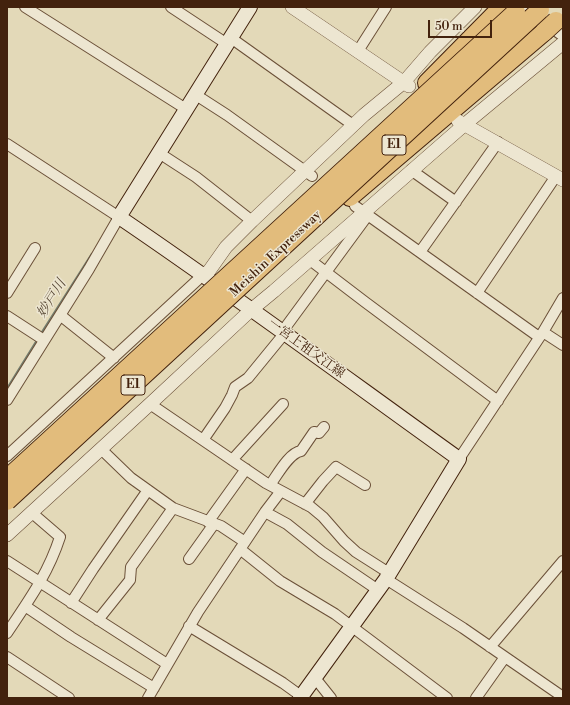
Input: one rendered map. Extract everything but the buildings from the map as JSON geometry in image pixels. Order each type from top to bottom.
[{"type":"highway","points":[[7,476],[50,433],[247,254],[378,132],[502,7]]},
{"type":"highway","name":"Meishin Expressway","points":[[7,479],[522,7]]},
{"type":"highway","name":"Meishin Expressway","points":[[7,501],[544,7]]},
{"type":"highway","points":[[7,501],[116,406],[370,179],[556,26]]},
{"type":"main road","points":[[119,216],[250,7]]},
{"type":"main road","name":"一宮上祖父江線","points":[[119,216],[204,274],[251,310],[459,459]]},
{"type":"main road","points":[[301,697],[384,581],[459,459]]},
{"type":"street","points":[[25,7],[186,109]]},
{"type":"street","points":[[171,7],[229,41],[353,125]]},
{"type":"street","points":[[292,7],[407,84]]},
{"type":"street","points":[[358,51],[386,7]]},
{"type":"street","points":[[7,456],[209,270],[226,247],[252,221],[308,174],[353,125],[364,115],[407,84],[430,52],[475,7]]},
{"type":"street","points":[[522,7],[556,26]]},
{"type":"street","points":[[7,535],[251,310],[310,260],[362,211],[411,170],[459,121],[563,43]]},
{"type":"street","points":[[196,95],[227,115],[308,174]]},
{"type":"street","points":[[459,121],[560,178],[477,293]]},
{"type":"street","points":[[420,252],[498,142]]},
{"type":"street","points":[[7,144],[119,216],[89,269],[60,315],[41,338],[7,400]]},
{"type":"street","points":[[159,153],[196,177],[252,221]]},
{"type":"street","points":[[411,170],[456,202]]},
{"type":"street","points":[[362,211],[477,293],[541,335],[563,345]]},
{"type":"street","points":[[203,440],[225,408],[235,387],[248,378],[283,333],[326,273],[362,211]]},
{"type":"street","points":[[7,293],[35,248]]},
{"type":"street","points":[[310,260],[498,401]]},
{"type":"street","points":[[459,459],[541,335],[563,298]]},
{"type":"street","points":[[60,315],[114,358]]},
{"type":"street","points":[[7,316],[41,338]]},
{"type":"street","points":[[150,404],[270,485],[312,507],[384,581]]},
{"type":"street","points":[[232,460],[283,404]]},
{"type":"street","points":[[270,485],[289,458],[301,450],[314,432],[318,433],[324,427]]},
{"type":"street","points":[[101,449],[131,478],[173,508],[227,530],[280,581],[324,607],[352,626],[447,698]]},
{"type":"street","points":[[305,504],[336,467],[365,485]]},
{"type":"street","points":[[189,559],[246,469]]},
{"type":"street","points":[[71,603],[148,490]]},
{"type":"street","points":[[148,698],[190,626],[242,545],[281,491]]},
{"type":"street","points":[[98,620],[130,580],[131,567],[173,508]]},
{"type":"street","points":[[7,632],[40,583],[54,555],[60,537],[31,512]]},
{"type":"street","points":[[265,512],[287,524],[322,552],[384,581],[490,647],[563,697]]},
{"type":"street","points":[[7,561],[167,664]]},
{"type":"street","points":[[490,647],[563,561]]},
{"type":"street","points":[[25,606],[154,688]]},
{"type":"street","points":[[190,626],[283,683],[301,697]]},
{"type":"street","points":[[476,698],[505,657]]},
{"type":"street","points":[[7,658],[69,698]]},
{"type":"street","points":[[314,678],[331,698]]},
{"type":"waterway","name":"妙戸川","points":[[41,334],[92,254]]},
{"type":"waterway","name":"妙戸川","points":[[7,389],[38,339]]}]
